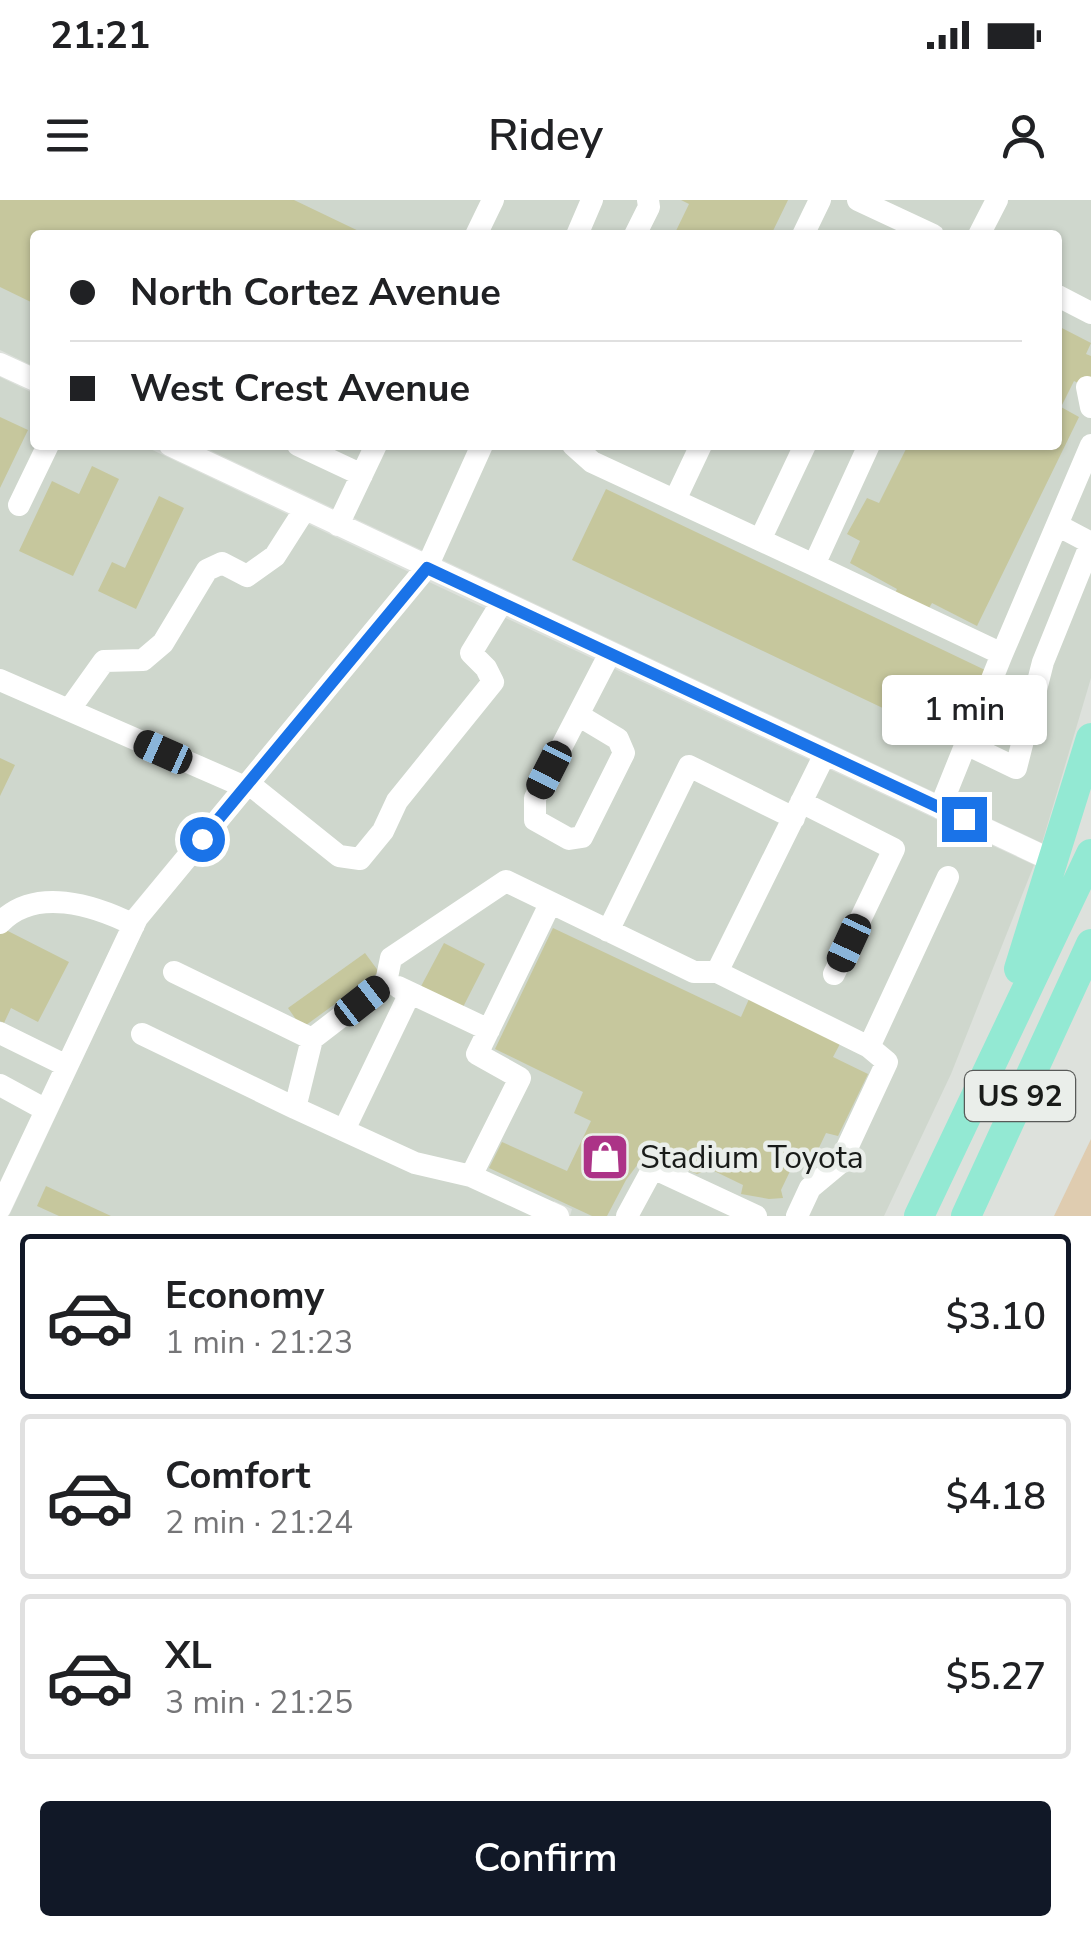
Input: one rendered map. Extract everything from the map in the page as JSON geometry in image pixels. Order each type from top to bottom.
[{"type":"main road","points":[[992,1056],[1091,738]]},
{"type":"main road","name":"US 92","points":[[918,1216],[1091,854]]},
{"type":"main road","points":[[1083,969],[1091,944]]},
{"type":"main road","name":"US 92","points":[[966,1216],[1083,969]]},
{"type":"street","points":[[478,230],[493,200]]},
{"type":"street","points":[[578,230],[592,200]]},
{"type":"street","points":[[805,230],[820,200]]},
{"type":"street","points":[[858,200],[906,229]]},
{"type":"street","points":[[982,230],[998,200]]},
{"type":"street","points":[[637,230],[648,204]]},
{"type":"street","points":[[1062,298],[1091,313]]},
{"type":"street","points":[[0,364],[30,378]]},
{"type":"street","points":[[940,808],[1091,445]]},
{"type":"street","points":[[19,505],[46,450]]},
{"type":"street","points":[[181,450],[1051,860]]},
{"type":"street","points":[[309,450],[362,475]]},
{"type":"street","points":[[338,525],[374,450]]},
{"type":"street","points":[[0,1208],[134,925],[427,568],[480,450]]},
{"type":"street","points":[[579,450],[592,462],[1002,654]]},
{"type":"street","points":[[674,500],[699,450]]},
{"type":"street","points":[[760,540],[802,450]]},
{"type":"street","points":[[814,565],[867,450]]},
{"type":"street","points":[[69,710],[104,661],[143,660],[163,643],[207,570],[222,562],[247,576],[276,556],[305,509]]},
{"type":"street","points":[[966,744],[1016,768],[1043,662],[1090,543],[1057,525]]},
{"type":"street","points":[[0,680],[247,785],[339,856],[360,859],[382,831],[397,801],[493,682],[471,653],[502,602]]},
{"type":"street","points":[[578,715],[618,739],[624,753],[582,837],[569,839],[536,820],[535,798],[610,653]]},
{"type":"street","points":[[717,972],[825,754]]},
{"type":"street","points":[[608,931],[688,766],[894,849],[834,974]]},
{"type":"street","points":[[869,1047],[948,876]]},
{"type":"street","points":[[295,1108],[312,1039],[386,982],[391,958],[506,882],[694,972],[717,972],[869,1047],[887,1062],[840,1163],[810,1188],[798,1216]]},
{"type":"street","points":[[0,924],[8,914],[32,903],[62,902],[108,912],[134,925]]},
{"type":"street","points":[[471,1176],[520,1078],[477,1054],[550,904]]},
{"type":"street","points":[[174,972],[312,1039]]},
{"type":"street","points":[[386,982],[489,1030]]},
{"type":"street","points":[[344,1130],[410,993]]},
{"type":"street","points":[[0,1033],[68,1066]]},
{"type":"street","points":[[142,1034],[414,1162],[471,1176],[558,1216]]},
{"type":"street","points":[[0,1085],[46,1110]]},
{"type":"street","points":[[627,1216],[653,1168],[748,1214]]},
{"type":"shaded area","points":[[0,200],[1091,200],[1091,678],[1042,843],[210,450],[1062,450],[1062,230],[30,230],[30,365],[0,350]]},
{"type":"shaded area","points":[[0,377],[30,392],[30,450],[153,450],[409,572],[129,910],[0,1184]]},
{"type":"shaded area","points":[[429,582],[1034,865],[951,1074],[884,1216],[570,1216],[572,1209],[554,1201],[546,1216],[9,1216],[146,924]]},
{"type":"shaded area","points":[[1091,1139],[1091,1216],[1054,1216]]},
{"type":"building","points":[[0,200],[294,200],[357,230],[30,230],[30,302],[0,287]]},
{"type":"building","points":[[681,200],[788,200],[773,230],[676,230],[689,204]]},
{"type":"building","points":[[1062,328],[1091,343],[1086,354],[1091,356],[1091,389],[1074,381],[1062,405]]},
{"type":"building","points":[[1062,408],[1079,417],[977,626],[932,603],[925,615],[893,597],[897,589],[850,563],[860,541],[847,534],[867,498],[879,503],[906,450],[1062,450]]},
{"type":"building","points":[[0,417],[28,430],[0,488]]},
{"type":"building","points":[[92,466],[119,479],[73,576],[19,551],[52,481],[79,494]]},
{"type":"building","points":[[606,489],[985,670],[952,741],[572,560]]},
{"type":"building","points":[[159,496],[184,508],[136,609],[98,591],[112,562],[125,568]]},
{"type":"building","points":[[0,758],[15,765],[0,796]]},
{"type":"building","points":[[0,927],[69,962],[38,1022],[11,1008],[4,1023],[0,1021]]},
{"type":"building","points":[[553,928],[741,1017],[749,999],[841,1042],[833,1057],[868,1074],[838,1136],[826,1133],[814,1158],[792,1167],[781,1190],[783,1198],[741,1194],[743,1185],[710,1169],[697,1174],[658,1157],[638,1164],[607,1216],[592,1216],[489,1168],[502,1142],[567,1171],[591,1121],[574,1113],[583,1092],[495,1049]]},
{"type":"building","points":[[444,943],[485,964],[460,1013],[418,992]]},
{"type":"building","points":[[365,953],[379,972],[302,1028],[288,1008]]},
{"type":"building","points":[[46,1186],[111,1216],[59,1216],[37,1206]]},
{"type":"place","name":"Stadium Toyota","points":[[605,1157]]},
{"type":"route","points":[[202,839],[427,568],[964,819]]}]
